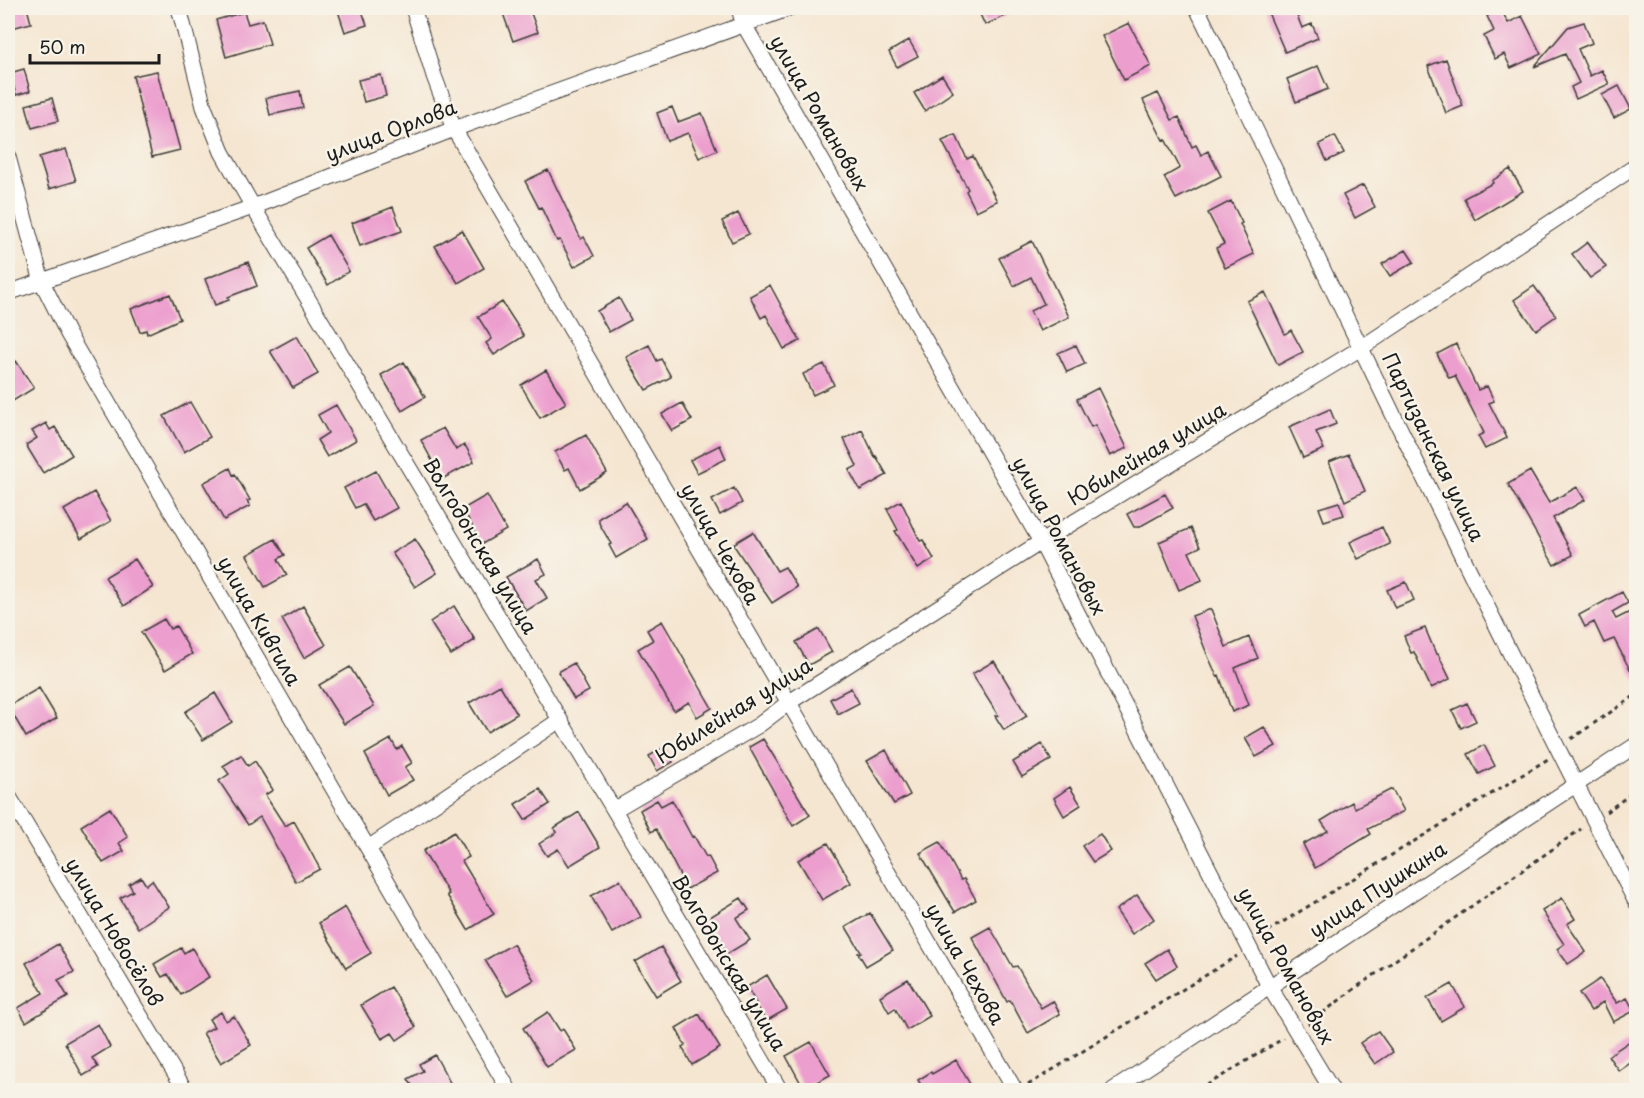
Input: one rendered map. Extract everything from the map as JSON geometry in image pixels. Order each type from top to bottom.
[{"type":"street","name":"Волгодонская улица","points":[[179,8],[204,107],[222,152],[780,1090]]},
{"type":"street","name":"улица Чехова","points":[[413,8],[434,76],[454,129],[788,703],[1017,1090]]},
{"type":"street","name":"улица Романовых","points":[[739,8],[743,23],[1041,542],[1269,986],[1332,1090]]},
{"type":"street","name":"улица Орлова","points":[[8,293],[253,207],[454,129],[743,23],[790,8]]},
{"type":"street","name":"Партизанская улица","points":[[1197,8],[1576,786],[1636,902]]},
{"type":"street","name":"улица Кивгила","points":[[8,157],[42,282],[68,334],[509,1090]]},
{"type":"street","name":"Юбилейная улица","points":[[614,810],[759,724],[788,703],[1041,542],[1361,348],[1636,166]]},
{"type":"street","points":[[368,848],[560,720]]},
{"type":"street","name":"улица Пушкина","points":[[1113,1090],[1636,745]]},
{"type":"street","name":"улица Новосёлов","points":[[8,795],[184,1090]]},
{"type":"path","points":[[1017,1090],[1236,956],[1248,944],[1523,775],[1547,759],[1558,748],[1636,695]]},
{"type":"path","points":[[1200,1090],[1307,1026],[1358,987],[1636,790]]},
{"type":"building","points":[[8,8],[27,8],[31,23],[8,29]]},
{"type":"building","points":[[337,8],[361,8],[367,25],[345,32]]},
{"type":"building","points":[[501,8],[529,8],[538,32],[513,41]]},
{"type":"building","points":[[977,8],[1023,8],[985,25]]},
{"type":"building","points":[[1266,8],[1294,8],[1302,28],[1312,24],[1318,38],[1285,52]]},
{"type":"building","points":[[1501,9],[1508,23],[1522,16],[1541,54],[1511,68],[1504,54],[1495,59],[1484,36],[1494,31],[1487,16]]},
{"type":"building","points":[[244,12],[248,24],[263,20],[270,44],[226,57],[216,20]]},
{"type":"building","points":[[1584,22],[1592,43],[1578,49],[1590,76],[1602,70],[1609,84],[1576,99],[1571,87],[1579,83],[1565,54],[1534,67],[1568,27]]},
{"type":"building","points":[[1129,23],[1151,66],[1124,80],[1102,36]]},
{"type":"building","points":[[909,40],[918,56],[897,67],[889,52]]},
{"type":"building","points":[[1446,59],[1463,106],[1446,113],[1428,66]]},
{"type":"building","points":[[1318,66],[1328,89],[1296,102],[1287,79]]},
{"type":"building","points":[[24,69],[30,91],[16,95],[10,73]]},
{"type":"building","points":[[157,71],[180,150],[152,157],[133,76]]},
{"type":"building","points":[[381,75],[386,96],[364,102],[358,80]]},
{"type":"building","points":[[942,75],[953,92],[925,111],[914,93]]},
{"type":"building","points":[[1619,86],[1631,109],[1614,118],[1602,95]]},
{"type":"building","points":[[300,91],[303,108],[270,115],[266,98]]},
{"type":"building","points":[[1158,93],[1172,120],[1179,117],[1192,147],[1196,145],[1201,155],[1208,151],[1221,176],[1176,199],[1164,177],[1180,168],[1143,100]]},
{"type":"building","points":[[52,98],[58,121],[32,128],[26,105]]},
{"type":"building","points":[[672,107],[678,122],[702,113],[717,150],[699,158],[688,133],[667,141],[657,113]]},
{"type":"building","points":[[956,135],[967,159],[973,156],[997,201],[976,211],[966,191],[968,189],[942,141]]},
{"type":"building","points":[[1335,136],[1344,153],[1327,161],[1319,144]]},
{"type":"building","points":[[66,149],[76,181],[49,189],[39,157]]},
{"type":"building","points":[[1510,169],[1523,191],[1475,220],[1464,198],[1493,183],[1492,181]]},
{"type":"building","points":[[548,170],[581,239],[584,237],[594,256],[574,267],[560,240],[557,241],[541,207],[539,208],[525,181]]},
{"type":"building","points":[[1363,185],[1375,207],[1355,218],[1343,195]]},
{"type":"building","points":[[1231,201],[1254,254],[1225,268],[1216,248],[1224,244],[1208,213]]},
{"type":"building","points":[[393,207],[402,231],[360,246],[352,223]]},
{"type":"building","points":[[738,213],[749,234],[732,242],[722,221]]},
{"type":"building","points":[[462,230],[484,268],[458,283],[435,246]]},
{"type":"building","points":[[328,235],[349,271],[328,285],[306,248]]},
{"type":"building","points":[[1032,241],[1069,317],[1040,331],[1030,311],[1044,304],[1031,277],[1014,286],[999,258]]},
{"type":"building","points":[[1588,242],[1606,267],[1590,278],[1572,254]]},
{"type":"building","points":[[1406,250],[1414,262],[1390,276],[1382,264]]},
{"type":"building","points":[[248,262],[257,286],[228,297],[229,300],[215,305],[205,279]]},
{"type":"building","points":[[770,285],[800,341],[784,349],[766,315],[761,318],[750,296]]},
{"type":"building","points":[[1534,286],[1556,316],[1536,330],[1514,300]]},
{"type":"building","points":[[1265,292],[1285,334],[1291,330],[1303,352],[1278,365],[1247,301]]},
{"type":"building","points":[[170,294],[180,319],[147,334],[146,330],[140,332],[131,309]]},
{"type":"building","points":[[619,298],[631,320],[609,332],[597,311]]},
{"type":"building","points":[[502,302],[524,336],[494,355],[486,343],[492,339],[478,317]]},
{"type":"building","points":[[297,336],[318,374],[293,388],[270,351]]},
{"type":"building","points":[[1456,344],[1478,390],[1487,386],[1494,401],[1489,403],[1507,438],[1485,449],[1478,436],[1484,433],[1455,376],[1449,378],[1437,354]]},
{"type":"building","points":[[649,345],[657,361],[661,359],[671,377],[646,390],[626,357]]},
{"type":"building","points":[[1076,345],[1085,364],[1067,372],[1058,353]]},
{"type":"building","points":[[16,361],[34,388],[8,404],[8,366]]},
{"type":"building","points":[[404,362],[425,397],[402,411],[381,375]]},
{"type":"building","points":[[824,364],[834,385],[813,395],[803,374]]},
{"type":"building","points":[[546,370],[566,403],[540,418],[521,385]]},
{"type":"building","points":[[1098,388],[1127,448],[1110,456],[1095,425],[1091,427],[1077,399]]},
{"type":"building","points":[[190,402],[210,437],[184,452],[164,416]]},
{"type":"building","points":[[682,403],[692,420],[672,431],[662,414]]},
{"type":"building","points":[[336,405],[356,440],[327,457],[317,440],[328,433],[318,415]]},
{"type":"building","points":[[1330,409],[1336,424],[1316,432],[1324,449],[1303,458],[1289,427]]},
{"type":"building","points":[[46,423],[50,430],[55,427],[72,455],[43,473],[26,445],[37,438],[32,431]]},
{"type":"building","points":[[443,428],[456,450],[465,445],[474,462],[442,479],[421,440]]},
{"type":"building","points":[[862,430],[887,475],[860,490],[849,470],[857,466],[844,439]]},
{"type":"building","points":[[586,435],[607,473],[580,489],[569,468],[565,470],[555,452]]},
{"type":"building","points":[[720,445],[726,459],[697,473],[690,460]]},
{"type":"building","points":[[1349,454],[1365,491],[1345,501],[1329,462]]},
{"type":"building","points":[[230,468],[250,500],[247,501],[250,506],[224,520],[203,483]]},
{"type":"building","points":[[376,471],[397,508],[373,521],[363,504],[355,508],[344,488]]},
{"type":"building","points":[[1530,471],[1549,503],[1577,487],[1585,500],[1553,518],[1573,555],[1554,565],[1508,484]]},
{"type":"building","points":[[734,488],[742,503],[720,515],[712,500]]},
{"type":"building","points":[[94,492],[111,521],[81,539],[64,510]]},
{"type":"building","points":[[1165,494],[1173,508],[1139,527],[1134,527],[1127,514]]},
{"type":"building","points":[[487,495],[506,530],[482,544],[463,509]]},
{"type":"building","points":[[901,501],[920,541],[923,540],[934,559],[918,569],[895,531],[898,530],[887,509]]},
{"type":"building","points":[[626,502],[648,539],[616,558],[599,523],[599,518]]},
{"type":"building","points":[[1339,502],[1344,515],[1324,521],[1319,508]]},
{"type":"building","points":[[1382,527],[1390,544],[1358,559],[1350,542]]},
{"type":"building","points":[[1191,528],[1200,547],[1189,552],[1202,580],[1179,590],[1159,542]]},
{"type":"building","points":[[753,532],[777,571],[785,567],[797,587],[772,603],[733,544]]},
{"type":"building","points":[[275,539],[285,555],[278,559],[287,575],[265,587],[247,555]]},
{"type":"building","points":[[415,539],[437,573],[415,587],[392,553]]},
{"type":"building","points":[[135,559],[153,587],[124,606],[105,577]]},
{"type":"building","points":[[538,559],[546,574],[536,579],[547,598],[526,611],[506,577]]},
{"type":"building","points":[[1406,582],[1414,600],[1395,608],[1387,590]]},
{"type":"building","points":[[1622,592],[1628,603],[1612,612],[1616,619],[1636,609],[1636,681],[1614,639],[1604,643],[1594,622],[1585,627],[1579,615]]},
{"type":"building","points":[[303,606],[326,645],[304,658],[282,619]]},
{"type":"building","points":[[454,606],[475,640],[451,655],[430,622]]},
{"type":"building","points":[[1211,609],[1226,647],[1249,637],[1258,658],[1235,668],[1249,705],[1232,712],[1219,675],[1217,676],[1192,616]]},
{"type":"building","points":[[164,619],[170,629],[176,626],[192,654],[165,670],[141,632]]},
{"type":"building","points":[[662,621],[712,708],[697,717],[689,702],[674,711],[638,649],[653,640],[647,630]]},
{"type":"building","points":[[1425,628],[1450,679],[1431,688],[1404,636]]},
{"type":"building","points":[[819,629],[832,652],[809,665],[796,642]]},
{"type":"building","points":[[994,661],[1027,716],[1004,730],[995,716],[998,715],[972,674]]},
{"type":"building","points":[[574,663],[589,691],[574,699],[558,672]]},
{"type":"building","points":[[350,667],[374,706],[344,724],[319,685]]},
{"type":"building","points":[[500,685],[517,714],[487,732],[469,703]]},
{"type":"building","points":[[39,688],[57,718],[26,737],[8,706]]},
{"type":"building","points":[[851,688],[859,703],[838,714],[830,699]]},
{"type":"building","points":[[215,693],[232,722],[203,740],[185,712]]},
{"type":"building","points":[[1467,703],[1476,721],[1461,728],[1452,710]]},
{"type":"building","points":[[1264,727],[1276,746],[1256,757],[1245,738]]},
{"type":"building","points":[[391,739],[397,750],[402,746],[412,763],[405,767],[413,780],[387,795],[365,754]]},
{"type":"building","points":[[763,739],[810,815],[793,826],[749,747]]},
{"type":"building","points":[[1042,744],[1051,760],[1022,777],[1013,762]]},
{"type":"building","points":[[1484,745],[1495,766],[1479,774],[1468,754]]},
{"type":"building","points":[[665,747],[673,762],[657,771],[649,756]]},
{"type":"building","points":[[886,750],[910,795],[894,804],[867,761]]},
{"type":"building","points":[[241,755],[248,766],[255,761],[273,790],[265,795],[285,826],[294,821],[320,869],[296,882],[260,817],[248,825],[219,781],[229,774],[223,766]]},
{"type":"building","points":[[1070,787],[1081,805],[1064,816],[1054,798]]},
{"type":"building","points":[[540,789],[550,804],[525,820],[515,804]]},
{"type":"building","points":[[1392,789],[1404,811],[1368,829],[1371,834],[1315,868],[1303,844],[1328,831],[1321,821],[1352,802],[1355,808]]},
{"type":"building","points":[[657,800],[661,806],[672,800],[692,837],[694,836],[706,857],[708,856],[717,873],[687,889],[656,829],[651,832],[640,810]]},
{"type":"building","points":[[110,808],[128,837],[119,843],[124,851],[103,863],[81,826]]},
{"type":"building","points":[[579,812],[600,847],[569,866],[558,849],[547,856],[539,844],[557,832],[554,828]]},
{"type":"building","points":[[454,832],[469,857],[462,861],[494,914],[468,930],[423,851]]},
{"type":"building","points":[[1100,834],[1111,851],[1093,862],[1082,846]]},
{"type":"building","points":[[940,842],[961,880],[964,879],[976,900],[955,912],[920,853]]},
{"type":"building","points":[[828,843],[851,883],[822,900],[798,860]]},
{"type":"building","points":[[141,877],[146,885],[152,880],[169,907],[138,928],[120,898],[133,891],[129,884]]},
{"type":"building","points":[[620,880],[641,917],[612,933],[591,896]]},
{"type":"building","points":[[1137,895],[1154,919],[1132,934],[1116,910]]},
{"type":"building","points":[[741,898],[749,910],[736,918],[750,940],[727,954],[705,920]]},
{"type":"building","points":[[1562,898],[1575,919],[1567,924],[1586,952],[1568,964],[1557,949],[1564,944],[1542,911]]},
{"type":"building","points":[[345,907],[371,953],[346,968],[319,923]]},
{"type":"building","points":[[870,913],[893,950],[866,966],[858,953],[861,952],[846,927]]},
{"type":"building","points":[[990,927],[1013,967],[1017,966],[1041,1008],[1053,1001],[1060,1014],[1028,1033],[1010,1000],[1007,1002],[972,937]]},
{"type":"building","points":[[58,944],[74,972],[58,980],[68,997],[26,1022],[18,1008],[43,993],[26,963]]},
{"type":"building","points":[[513,944],[534,980],[507,996],[485,960]]},
{"type":"building","points":[[661,947],[681,981],[656,996],[635,962]]},
{"type":"building","points":[[181,948],[184,953],[192,948],[209,977],[181,995],[168,974],[162,977],[154,964]]},
{"type":"building","points":[[1167,949],[1177,966],[1156,979],[1145,963]]},
{"type":"building","points":[[767,975],[787,1009],[766,1021],[747,987]]},
{"type":"building","points":[[908,979],[930,1016],[907,1030],[895,1008],[889,1012],[880,996]]},
{"type":"building","points":[[1600,979],[1617,1003],[1627,998],[1634,1011],[1613,1022],[1603,1002],[1591,1011],[1579,993]]},
{"type":"building","points":[[1452,984],[1465,1007],[1441,1021],[1427,998]]},
{"type":"building","points":[[391,987],[416,1027],[397,1040],[392,1033],[382,1039],[361,1005]]},
{"type":"building","points":[[221,1012],[226,1021],[234,1016],[251,1045],[221,1063],[203,1033],[214,1027],[209,1019]]},
{"type":"building","points":[[548,1012],[560,1031],[563,1029],[576,1050],[547,1067],[523,1028]]},
{"type":"building","points":[[699,1014],[720,1048],[692,1065],[682,1047],[685,1045],[676,1028]]},
{"type":"building","points":[[98,1024],[110,1047],[92,1058],[98,1067],[83,1076],[65,1043]]},
{"type":"building","points":[[1378,1031],[1393,1052],[1375,1064],[1360,1043]]},
{"type":"building","points":[[1636,1037],[1636,1059],[1619,1071],[1608,1056]]},
{"type":"building","points":[[811,1042],[830,1075],[804,1089],[786,1056]]},
{"type":"building","points":[[435,1055],[454,1090],[415,1090],[408,1079],[423,1071],[419,1064]]},
{"type":"building","points":[[956,1060],[971,1086],[963,1090],[924,1090],[918,1080]]}]
